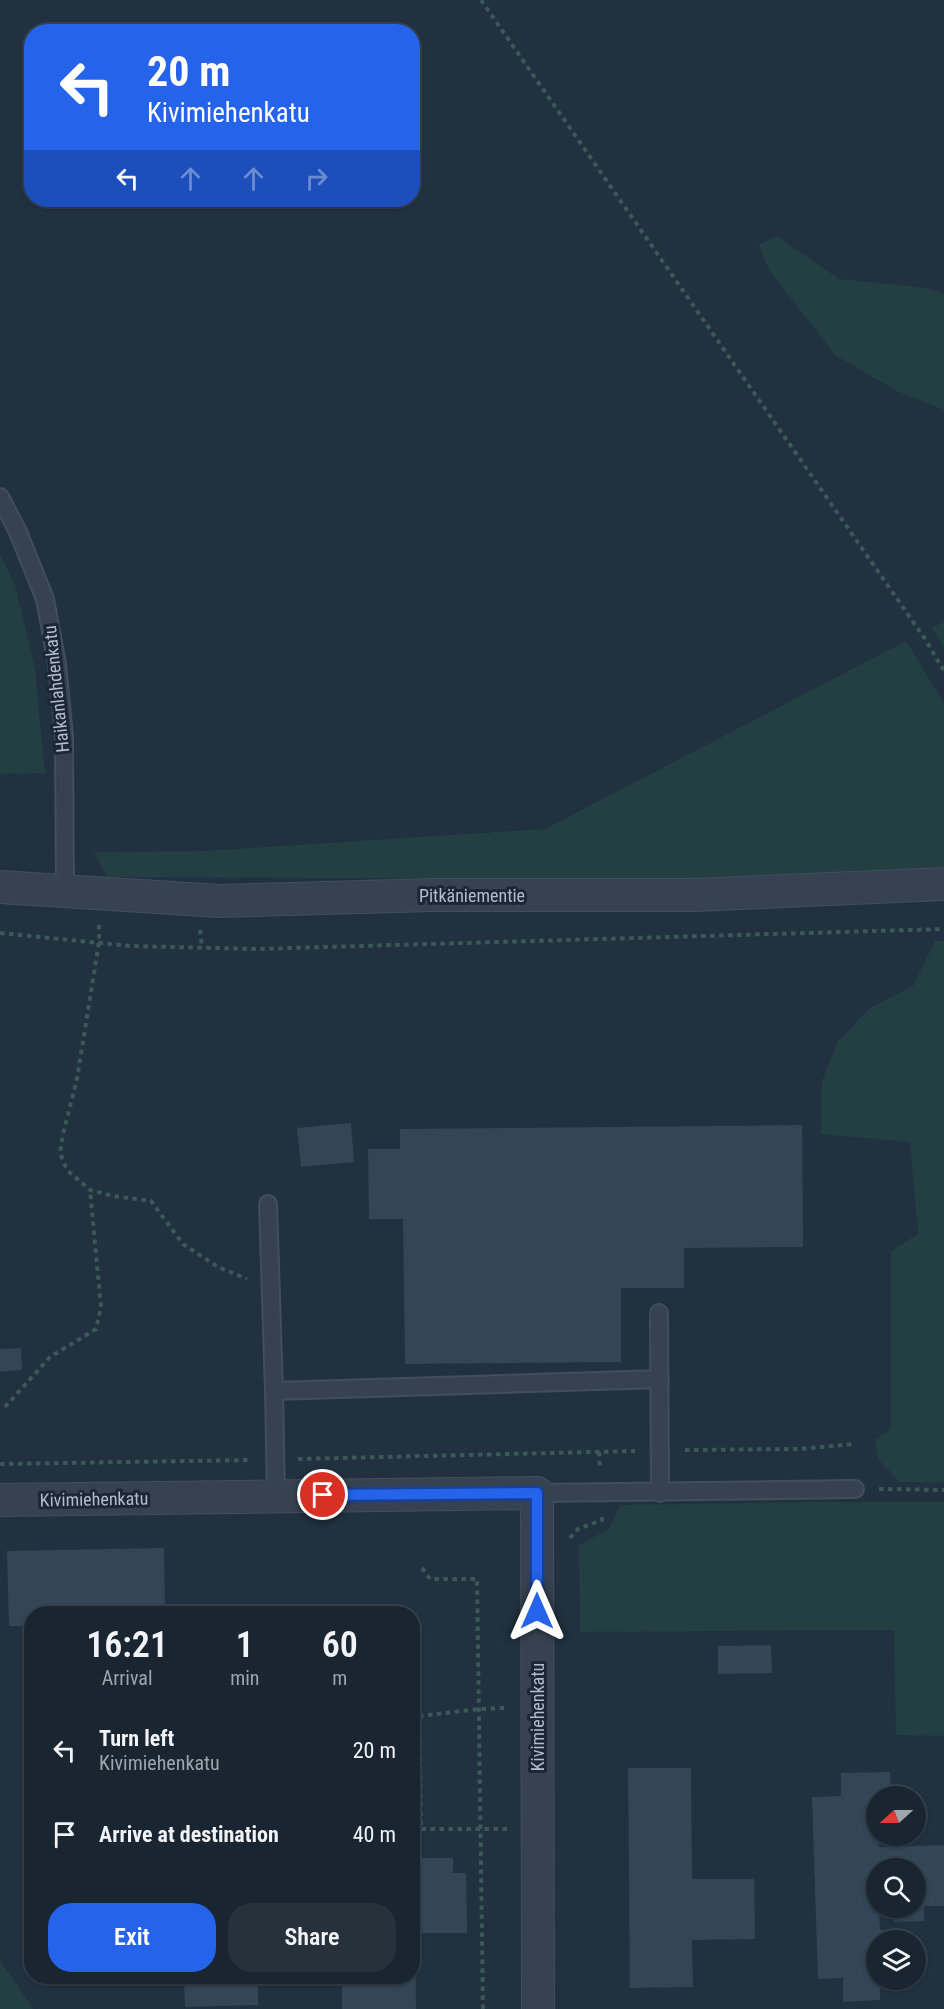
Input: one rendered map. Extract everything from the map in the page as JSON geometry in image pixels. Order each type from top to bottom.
[{"type":"street","name":"Pitkäniementie","points":[[0,887],[219,901],[432,895],[695,895],[944,884]]},
{"type":"street","name":"Kivimiehenkatu","points":[[0,1500],[537,1493],[538,2009]]},
{"type":"lane","name":"Haikanlahdenkatu","points":[[0,496],[18,532],[45,599],[57,664],[64,736],[65,892]]},
{"type":"lane","points":[[268,1204],[276,1496]]},
{"type":"lane","points":[[659,1313],[660,1493]]},
{"type":"lane","points":[[274,1391],[660,1379]]},
{"type":"lane","points":[[537,1493],[855,1489]]},
{"type":"path","points":[[481,0],[925,639],[944,671]]},
{"type":"path","points":[[0,933],[130,946],[257,949],[944,928]]},
{"type":"path","points":[[99,942],[77,1079],[60,1153],[67,1170],[90,1190],[113,1196],[151,1201],[183,1244],[218,1266],[270,1288]]},
{"type":"path","points":[[5,1407],[50,1357],[96,1329],[101,1307],[90,1190]]},
{"type":"path","points":[[682,1450],[800,1449],[854,1444]]},
{"type":"path","points":[[0,1464],[646,1451]]},
{"type":"path","points":[[855,1489],[944,1490]]},
{"type":"path","points":[[422,1568],[430,1579],[477,1579],[483,2009]]},
{"type":"path","points":[[537,1708],[479,1709],[420,1716],[421,1829],[538,1828]]},
{"type":"green space","points":[[777,236],[839,279],[928,288],[944,294],[944,410],[897,391],[835,355],[769,270],[759,245]]},
{"type":"green space","points":[[0,554],[15,585],[35,668],[45,773],[0,774]]},
{"type":"green space","points":[[944,622],[944,647],[931,628]]},
{"type":"green space","points":[[906,641],[944,703],[944,867],[686,882],[550,879],[107,877],[94,852],[205,851],[545,829]]},
{"type":"green space","points":[[935,941],[944,941],[944,1483],[900,1482],[878,1459],[875,1440],[891,1428],[891,1251],[918,1234],[910,1142],[821,1134],[822,1081],[838,1041],[870,1008],[913,986]]},
{"type":"green space","points":[[944,1502],[944,1736],[896,1735],[894,1630],[580,1632],[579,1545],[609,1529],[620,1505]]},
{"type":"green space","points":[[0,1960],[33,2009],[0,2009]]},
{"type":"building","points":[[351,1123],[354,1162],[301,1167],[297,1128]]},
{"type":"building","points":[[802,1125],[803,1247],[684,1248],[684,1288],[621,1288],[621,1362],[405,1364],[403,1219],[369,1219],[368,1149],[400,1149],[400,1129]]},
{"type":"building","points":[[21,1348],[22,1370],[0,1372],[0,1349]]},
{"type":"building","points":[[164,1548],[165,1606],[24,1606],[24,1626],[9,1626],[7,1551]]},
{"type":"building","points":[[771,1645],[772,1673],[718,1674],[718,1646]]},
{"type":"building","points":[[628,1768],[691,1768],[692,1879],[754,1879],[755,1939],[692,1940],[693,1987],[630,1988]]},
{"type":"building","points":[[890,1772],[891,1786],[866,1786],[866,1846],[944,1845],[944,1906],[926,1906],[926,1858],[866,1858],[866,1918],[879,1918],[880,1930],[866,1930],[866,1990],[880,1990],[880,2000],[843,2002],[843,1978],[818,1979],[812,1797],[841,1796],[841,1773]]},
{"type":"building","points":[[420,1858],[453,1858],[453,1873],[466,1873],[467,1933],[420,1933]]},
{"type":"building","points":[[893,1918],[924,1918],[924,1921],[893,1922]]},
{"type":"building","points":[[184,1984],[258,1984],[258,2005],[185,2007]]},
{"type":"building","points":[[342,1984],[416,1984],[416,2009],[342,2009]]},
{"type":"route","points":[[323,1495],[537,1493],[537,1611]]}]
